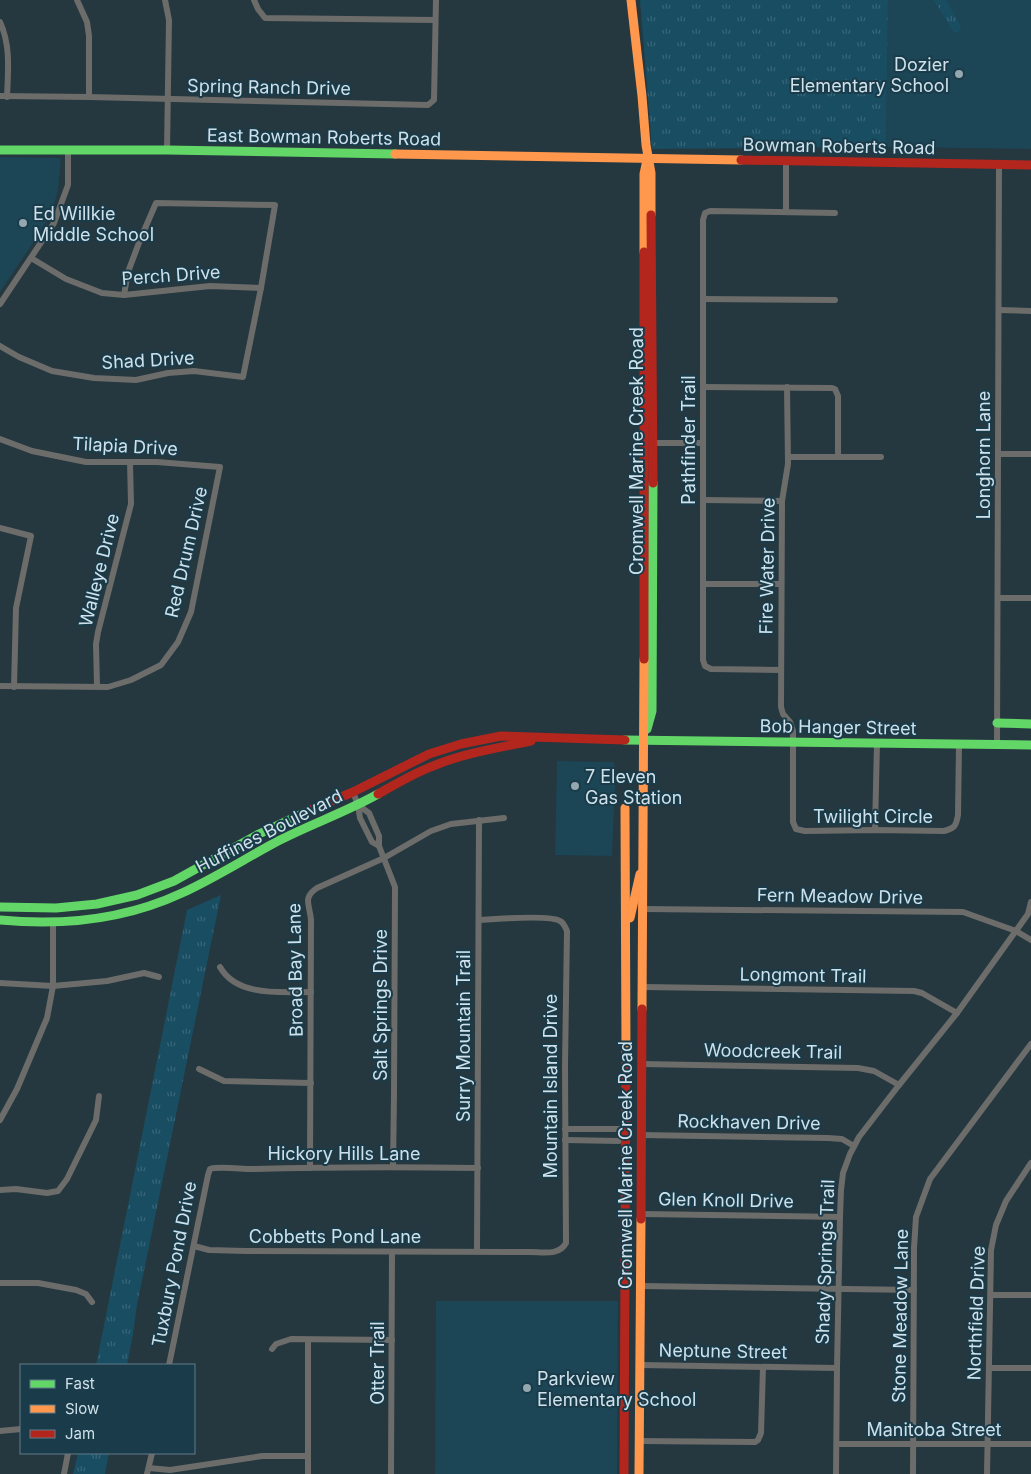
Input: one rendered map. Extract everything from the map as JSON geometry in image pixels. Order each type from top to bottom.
[{"type":"main road","name":"Cromwell Marine Creek Road","points":[[631,0],[647,160],[651,173],[652,711],[644,741]]},
{"type":"main road","name":"East Bowman Roberts Road","points":[[0,150],[167,150],[647,160]]},
{"type":"main road","name":"Cromwell Marine Creek Road","points":[[639,1474],[644,857],[644,174],[647,160]]},
{"type":"main road","name":"Bowman Roberts Road","points":[[647,160],[1031,165]]},
{"type":"main road","points":[[997,723],[1031,724]]},
{"type":"main road","name":"Huffines Boulevard","points":[[0,907],[56,908],[97,904],[137,895],[174,881],[259,834],[353,792],[429,754],[461,744],[501,736],[644,741]]},
{"type":"main road","name":"Huffines Boulevard","points":[[0,920],[53,924],[83,921],[123,914],[164,901],[198,885],[292,834],[358,805],[410,776],[442,762],[482,751],[546,738]]},
{"type":"main road","name":"Bob Hanger Street","points":[[644,741],[1031,745]]},
{"type":"main road","name":"Cromwell Marine Creek Road","points":[[624,1474],[625,808]]},
{"type":"main road","name":"Cromwell Marine Creek Road","points":[[626,933],[644,857]]},
{"type":"main road","points":[[626,1135],[641,1135]]},
{"type":"main road","points":[[625,1365],[640,1365]]},
{"type":"street","points":[[77,0],[87,22],[89,36],[89,97]]},
{"type":"street","points":[[165,0],[169,20],[167,150]]},
{"type":"street","points":[[254,0],[265,18],[436,20]]},
{"type":"street","name":"Spring Ranch Drive","points":[[3,96],[428,105],[434,100],[436,0]]},
{"type":"street","points":[[0,22],[8,52],[3,96]]},
{"type":"street","points":[[0,304],[54,223],[68,185],[68,151]]},
{"type":"street","points":[[786,161],[786,212],[835,213]]},
{"type":"street","name":"Longhorn Lane","points":[[997,744],[999,165]]},
{"type":"street","points":[[124,295],[128,272],[156,203],[275,205],[261,288]]},
{"type":"street","name":"Pathfinder Trail","points":[[781,670],[711,669],[705,666],[703,660],[703,220],[705,214],[710,211],[786,212]]},
{"type":"street","name":"Perch Drive","points":[[31,258],[66,279],[102,293],[124,295],[210,286],[261,288]]},
{"type":"street","name":"Shad Drive","points":[[0,346],[19,357],[52,371],[94,378],[136,380],[168,373],[194,371],[243,378],[261,288]]},
{"type":"street","points":[[703,299],[835,300]]},
{"type":"street","points":[[999,310],[1031,311]]},
{"type":"street","points":[[703,387],[829,387],[835,389],[838,396],[838,457]]},
{"type":"street","name":"Fire Water Drive","points":[[787,387],[788,457],[782,501],[781,710],[791,725],[793,742]]},
{"type":"street","name":"Tilapia Drive","points":[[0,439],[32,452],[86,462],[157,462],[220,467]]},
{"type":"street","points":[[653,443],[703,443]]},
{"type":"street","points":[[998,454],[1031,454]]},
{"type":"street","points":[[788,457],[881,457]]},
{"type":"street","name":"Walleye Drive","points":[[98,686],[96,644],[131,504],[130,462]]},
{"type":"street","name":"Red Drum Drive","points":[[0,686],[108,686],[131,680],[161,665],[178,642],[191,612],[220,467]]},
{"type":"street","points":[[703,500],[782,501]]},
{"type":"street","points":[[0,528],[31,536],[16,608],[14,687]]},
{"type":"street","points":[[703,584],[781,584]]},
{"type":"street","points":[[998,598],[1031,598]]},
{"type":"street","name":"Twilight Circle","points":[[793,742],[793,822],[796,829],[805,831],[944,831],[953,829],[956,826],[958,816],[959,745]]},
{"type":"street","points":[[875,830],[877,743]]},
{"type":"street","name":"Salt Springs Drive","points":[[353,792],[358,805],[369,813],[379,836],[379,846],[395,887],[392,1167]]},
{"type":"street","name":"Broad Bay Lane","points":[[310,1168],[311,920],[309,894],[317,888],[384,858],[431,831],[451,824],[504,818]]},
{"type":"street","name":"Surry Mountain Trail","points":[[477,1251],[479,820]]},
{"type":"street","name":"Shady Springs Trail","points":[[836,1474],[840,1190],[850,1154],[859,1137],[957,1013],[1016,931],[1028,914],[1031,902]]},
{"type":"street","name":"Fern Meadow Drive","points":[[643,909],[963,912],[1016,931],[1031,940]]},
{"type":"street","name":"Mountain Island Drive","points":[[477,1251],[557,1252],[566,1243],[565,1057],[567,938],[565,925],[555,919],[479,920]]},
{"type":"street","points":[[0,1120],[17,1089],[47,1018],[53,986],[53,924]]},
{"type":"street","points":[[220,967],[225,976],[236,984],[249,988],[270,992],[311,992]]},
{"type":"street","points":[[0,983],[53,986],[107,981],[144,973],[158,977]]},
{"type":"street","name":"Longmont Trail","points":[[643,987],[914,991],[922,993],[957,1013]]},
{"type":"street","name":"Stone Meadow Lane","points":[[914,1474],[914,1248],[916,1217],[930,1179],[1031,1044]]},
{"type":"street","name":"Woodcreek Trail","points":[[642,1064],[858,1068],[874,1071],[899,1085]]},
{"type":"street","points":[[199,1069],[224,1081],[311,1083]]},
{"type":"street","points":[[0,1190],[16,1189],[47,1193],[58,1191],[67,1180],[96,1120],[100,1096]]},
{"type":"street","points":[[565,1129],[619,1129],[626,1135],[619,1141],[565,1140]]},
{"type":"street","name":"Rockhaven Drive","points":[[641,1135],[828,1138],[842,1139],[854,1146]]},
{"type":"street","name":"Northfield Drive","points":[[987,1474],[991,1250],[998,1219],[1006,1200],[1031,1163]]},
{"type":"street","name":"Hickory Hills Lane","points":[[210,1169],[219,1167],[240,1170],[392,1167],[478,1168]]},
{"type":"street","name":"Tuxbury Pond Drive","points":[[169,1364],[210,1169]]},
{"type":"street","name":"Glen Knoll Drive","points":[[641,1214],[840,1217]]},
{"type":"street","name":"Cobbetts Pond Lane","points":[[194,1246],[209,1250],[246,1251],[477,1251]]},
{"type":"street","name":"Otter Trail","points":[[391,1474],[392,1252]]},
{"type":"street","points":[[0,1282],[38,1283],[76,1290],[86,1294],[92,1302]]},
{"type":"street","points":[[640,1286],[914,1290]]},
{"type":"street","points":[[991,1295],[1031,1295]]},
{"type":"street","points":[[272,1349],[276,1344],[291,1339],[392,1340]]},
{"type":"street","points":[[308,1340],[308,1474]]},
{"type":"street","name":"Neptune Street","points":[[640,1365],[836,1368]]},
{"type":"street","points":[[639,1441],[755,1442],[761,1433],[763,1367]]},
{"type":"street","points":[[988,1368],[1031,1368]]},
{"type":"street","points":[[0,1431],[20,1429]]},
{"type":"street","name":"Manitoba Street","points":[[836,1444],[1031,1444]]},
{"type":"street","points":[[64,1474],[68,1454]]},
{"type":"street","points":[[152,1454],[148,1471],[170,1470],[262,1456],[308,1456]]},
{"type":"shaded area","name":"Dozier Elementary School","points":[[888,0],[1031,0],[1031,149],[886,147]]},
{"type":"shaded area","name":"Ed Willkie Middle School","points":[[0,157],[61,158],[58,191],[52,211],[0,292]]},
{"type":"shaded area","points":[[557,761],[613,762],[616,769],[612,856],[555,855]]},
{"type":"shaded area","name":"Parkview Elementary School","points":[[436,1301],[618,1301],[617,1474],[435,1474]]},
{"type":"green space","points":[[640,0],[888,0],[886,147],[652,149]]},
{"type":"green space","points":[[934,0],[946,0],[961,26],[959,32],[954,33]]},
{"type":"green space","points":[[221,895],[137,1305],[127,1364],[96,1364],[187,910]]},
{"type":"green space","points":[[78,1454],[109,1454],[105,1474],[73,1474]]},
{"type":"traffic: fast","points":[[0,150],[167,150],[395,154]]},
{"type":"traffic: fast","points":[[647,729],[652,711],[653,483]]},
{"type":"traffic: fast","points":[[997,723],[1031,724]]},
{"type":"traffic: fast","points":[[625,740],[1031,745]]},
{"type":"traffic: fast","points":[[0,920],[46,922],[92,919],[115,915],[160,902],[206,881],[278,841],[354,807],[378,794]]},
{"type":"traffic: fast","points":[[0,907],[56,908],[97,904],[137,895],[174,881],[259,834],[306,812]]},
{"type":"traffic: slow","points":[[631,0],[646,145],[651,173],[651,215]]},
{"type":"traffic: slow","points":[[395,154],[741,160]]},
{"type":"traffic: slow","points":[[644,252],[644,174],[647,160]]},
{"type":"traffic: slow","points":[[642,1009],[644,659]]},
{"type":"traffic: slow","points":[[625,808],[626,1053]]},
{"type":"traffic: slow","points":[[630,918],[640,874]]},
{"type":"traffic: slow","points":[[639,1474],[641,1219]]},
{"type":"traffic: jam","points":[[741,160],[1031,165]]},
{"type":"traffic: jam","points":[[651,215],[653,483]]},
{"type":"traffic: jam","points":[[644,252],[644,659]]},
{"type":"traffic: jam","points":[[306,812],[353,792],[429,754],[461,744],[501,736],[625,740]]},
{"type":"traffic: jam","points":[[378,794],[419,772],[445,761],[481,751],[531,741]]},
{"type":"traffic: jam","points":[[641,1219],[642,1009]]},
{"type":"traffic: jam","points":[[624,1474],[626,1053]]},
{"type":"place","name":"Dozier Elementary School","points":[[959,74]]},
{"type":"place","name":"Ed Willkie Middle School","points":[[23,223]]},
{"type":"place","name":"7 Eleven Gas Station","points":[[575,786]]},
{"type":"place","name":"Parkview Elementary School","points":[[527,1388]]}]
